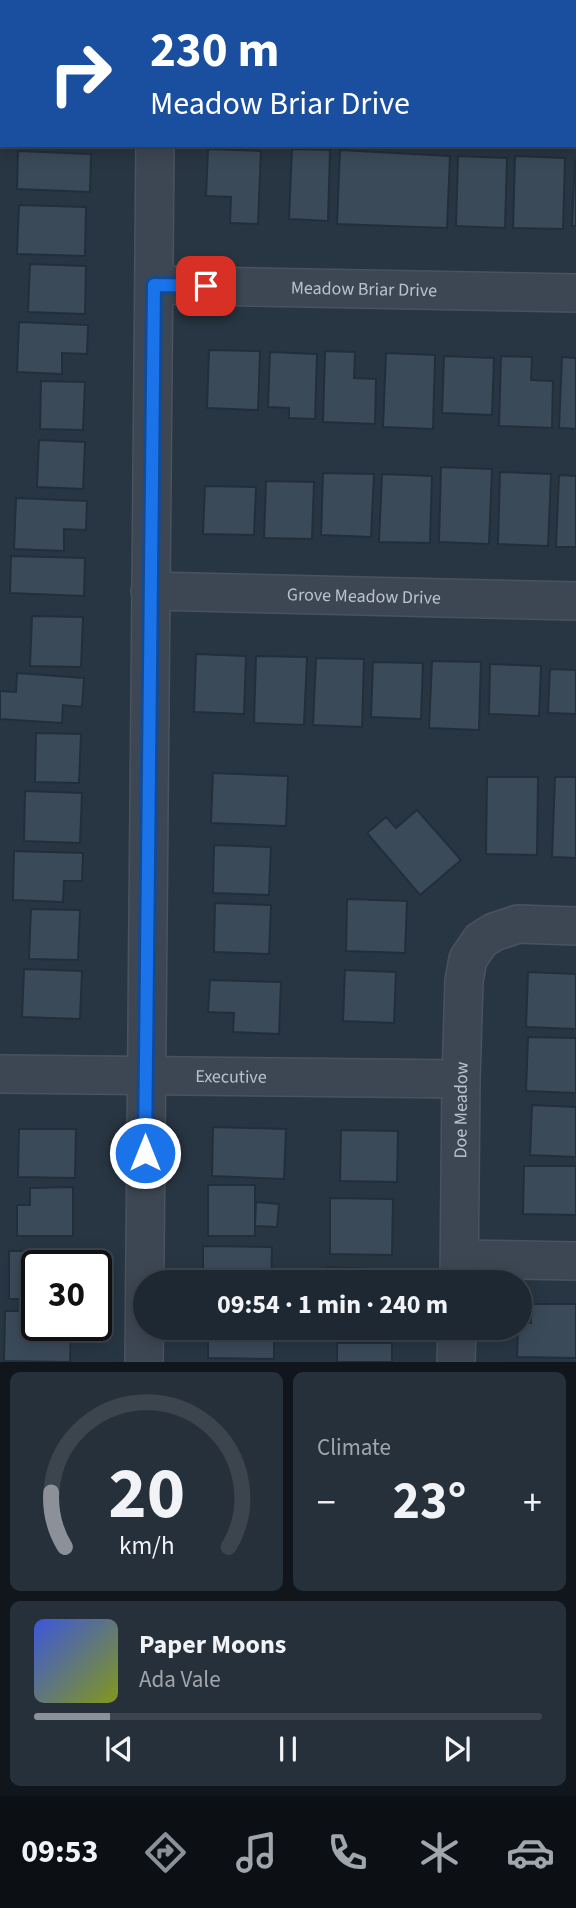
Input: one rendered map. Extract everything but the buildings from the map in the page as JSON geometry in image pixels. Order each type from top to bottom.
[{"type":"street","points":[[144,1362],[155,147]]},
{"type":"street","name":"Meadow Briar Drive","points":[[154,285],[576,293]]},
{"type":"street","name":"Grove Meadow Drive","points":[[150,591],[576,601]]},
{"type":"street","name":"Doe Meadow","points":[[459,1270],[461,1079],[464,981],[468,959],[481,940],[494,932],[518,924],[576,926]]},
{"type":"street","name":"Executive","points":[[0,1074],[461,1079]]},
{"type":"street","points":[[471,1270],[576,1261]]},
{"type":"street","points":[[456,1362],[457,1340]]},
{"type":"route","points":[[145,1153],[154,285],[206,286]]}]
